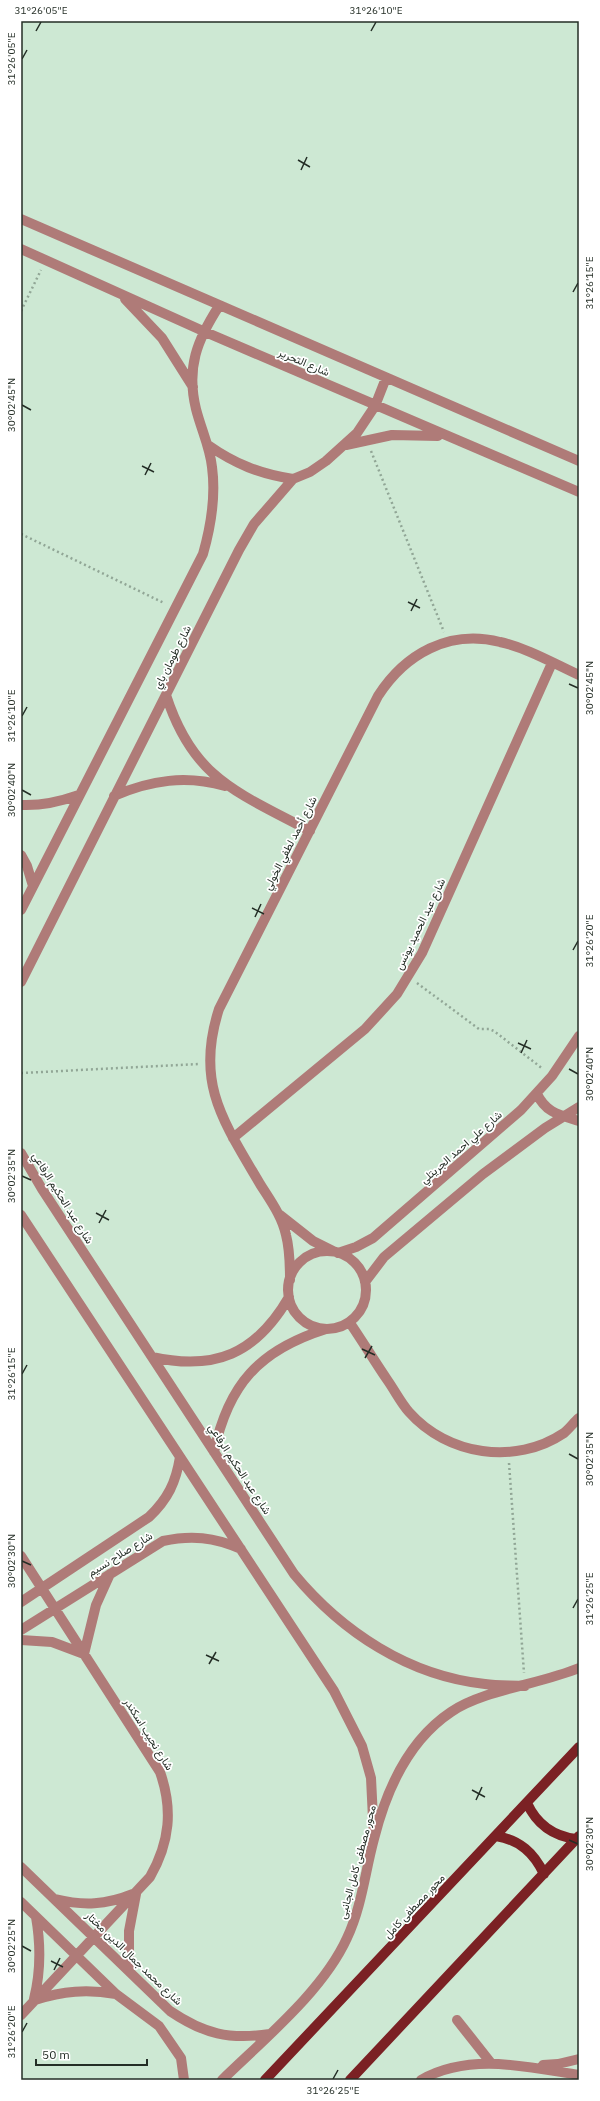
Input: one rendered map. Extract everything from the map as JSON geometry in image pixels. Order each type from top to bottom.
[{"type":"main road","name":"محور مصطفى كامل","points":[[265,2080],[579,1747]]},
{"type":"main road","points":[[527,1803],[531,1813],[546,1829],[555,1834],[578,1838]]},
{"type":"main road","points":[[496,1836],[522,1845],[535,1858],[544,1874]]},
{"type":"main road","points":[[350,2080],[578,1838]]},
{"type":"street","name":"شارع التحرير","points":[[21,219],[579,461]]},
{"type":"street","name":"شارع التحرير","points":[[21,249],[375,406],[579,492]]},
{"type":"street","points":[[119,293],[162,338],[193,387]]},
{"type":"street","name":"شارع طومان باي","points":[[21,910],[203,554],[209,533],[214,489],[208,446],[196,408],[193,387],[193,368],[203,331],[219,306]]},
{"type":"street","name":"شارع طومان باي","points":[[21,982],[239,550],[254,524],[293,479],[310,472],[346,445],[367,420],[375,406],[386,378]]},
{"type":"street","points":[[346,445],[392,435],[446,436]]},
{"type":"street","points":[[208,446],[227,458],[248,468],[270,476],[293,479]]},
{"type":"street","name":"شارع أحمد لطفي الخولي","points":[[290,1280],[290,1257],[288,1242],[277,1212],[232,1138],[214,1097],[209,1064],[212,1030],[219,1009],[378,696],[400,667],[414,656],[431,647],[448,642],[471,639],[500,642],[579,675]]},
{"type":"street","name":"شارع عبد الحميد يونس","points":[[232,1138],[365,1029],[390,1003],[408,977],[425,945],[552,663]]},
{"type":"street","points":[[166,695],[173,716],[187,744],[211,773],[229,788]]},
{"type":"street","points":[[114,796],[136,786],[159,781],[183,779],[206,781],[229,788],[310,830]]},
{"type":"street","points":[[21,805],[38,806],[59,803],[79,795]]},
{"type":"street","points":[[21,855],[27,866],[33,886]]},
{"type":"street","name":"شارع علي احمد الجريتلي","points":[[336,1252],[356,1247],[383,1230],[537,1094],[579,1038]]},
{"type":"street","points":[[537,1094],[547,1109],[564,1117],[579,1121]]},
{"type":"street","points":[[365,1282],[384,1257],[478,1179],[545,1128],[579,1107]]},
{"type":"street","name":"شارع عبد الحكيم الرفاعي","points":[[21,1153],[42,1189],[294,1574],[316,1599],[354,1632],[378,1647],[411,1664],[442,1676],[485,1684],[525,1686]]},
{"type":"street","name":"شارع أحمد لطفي الخولي","points":[[277,1212],[313,1241],[336,1252]]},
{"type":"street","points":[[21,1215],[334,1691],[362,1746],[371,1778],[374,1838]]},
{"type":"street","points":[[152,1357],[175,1362],[198,1363],[221,1358],[243,1349],[262,1335],[277,1318],[289,1298],[290,1280],[296,1267],[306,1257],[320,1252],[336,1252],[349,1258],[358,1266],[365,1282],[365,1302],[359,1314],[350,1322],[338,1328],[326,1329],[302,1337],[279,1348],[259,1364],[242,1383],[229,1404],[220,1428],[214,1452]]},
{"type":"street","points":[[289,1298],[296,1313],[309,1325],[326,1329]]},
{"type":"street","points":[[350,1322],[409,1411],[426,1428],[444,1440],[464,1448],[485,1452],[508,1452],[527,1449],[546,1442],[565,1432],[579,1418]]},
{"type":"street","name":"شارع صلاح نسيم","points":[[21,1602],[149,1517],[162,1505],[171,1490],[178,1474],[180,1457]]},
{"type":"street","name":"شارع صلاح نسيم","points":[[21,1630],[163,1541],[182,1537],[202,1537],[222,1541],[241,1549]]},
{"type":"street","name":"شارع نجيب اسكندر","points":[[21,1556],[160,1772],[165,1787],[169,1818],[164,1849],[150,1877],[33,2001],[21,2016]]},
{"type":"street","points":[[21,1640],[52,1642],[84,1654],[88,1632],[96,1605],[110,1574]]},
{"type":"street","name":"محور مصطفى كامل الجانبى","points":[[222,2080],[270,2034],[318,1983],[347,1939],[361,1899],[374,1838],[391,1789],[406,1758],[426,1733],[451,1712],[483,1697],[525,1686],[579,1668]]},
{"type":"street","name":"شارع محمد جمال الدين مختار","points":[[21,1867],[170,2011],[188,2024],[208,2032],[228,2037],[249,2037],[270,2034]]},
{"type":"street","points":[[54,1898],[75,1904],[96,1904],[117,1900],[137,1892]]},
{"type":"street","points":[[129,1970],[129,1931],[137,1892]]},
{"type":"street","points":[[21,1902],[116,1994],[159,2026],[181,2058],[184,2080]]},
{"type":"street","points":[[33,2001],[39,1980],[41,1959],[40,1938],[36,1917]]},
{"type":"street","points":[[33,2001],[53,1994],[74,1990],[116,1994]]},
{"type":"street","points":[[457,2020],[491,2063]]},
{"type":"street","points":[[421,2080],[454,2067],[468,2064],[558,2064],[579,2059]]},
{"type":"street","points":[[519,2065],[579,2076]]},
{"type":"path","points":[[21,311],[46,260]]},
{"type":"path","points":[[367,440],[448,642]]},
{"type":"path","points":[[21,534],[176,609]]},
{"type":"path","points":[[408,977],[479,1028],[489,1028],[494,1031],[552,1076]]},
{"type":"path","points":[[21,1073],[209,1064]]},
{"type":"path","points":[[508,1452],[525,1686]]}]
